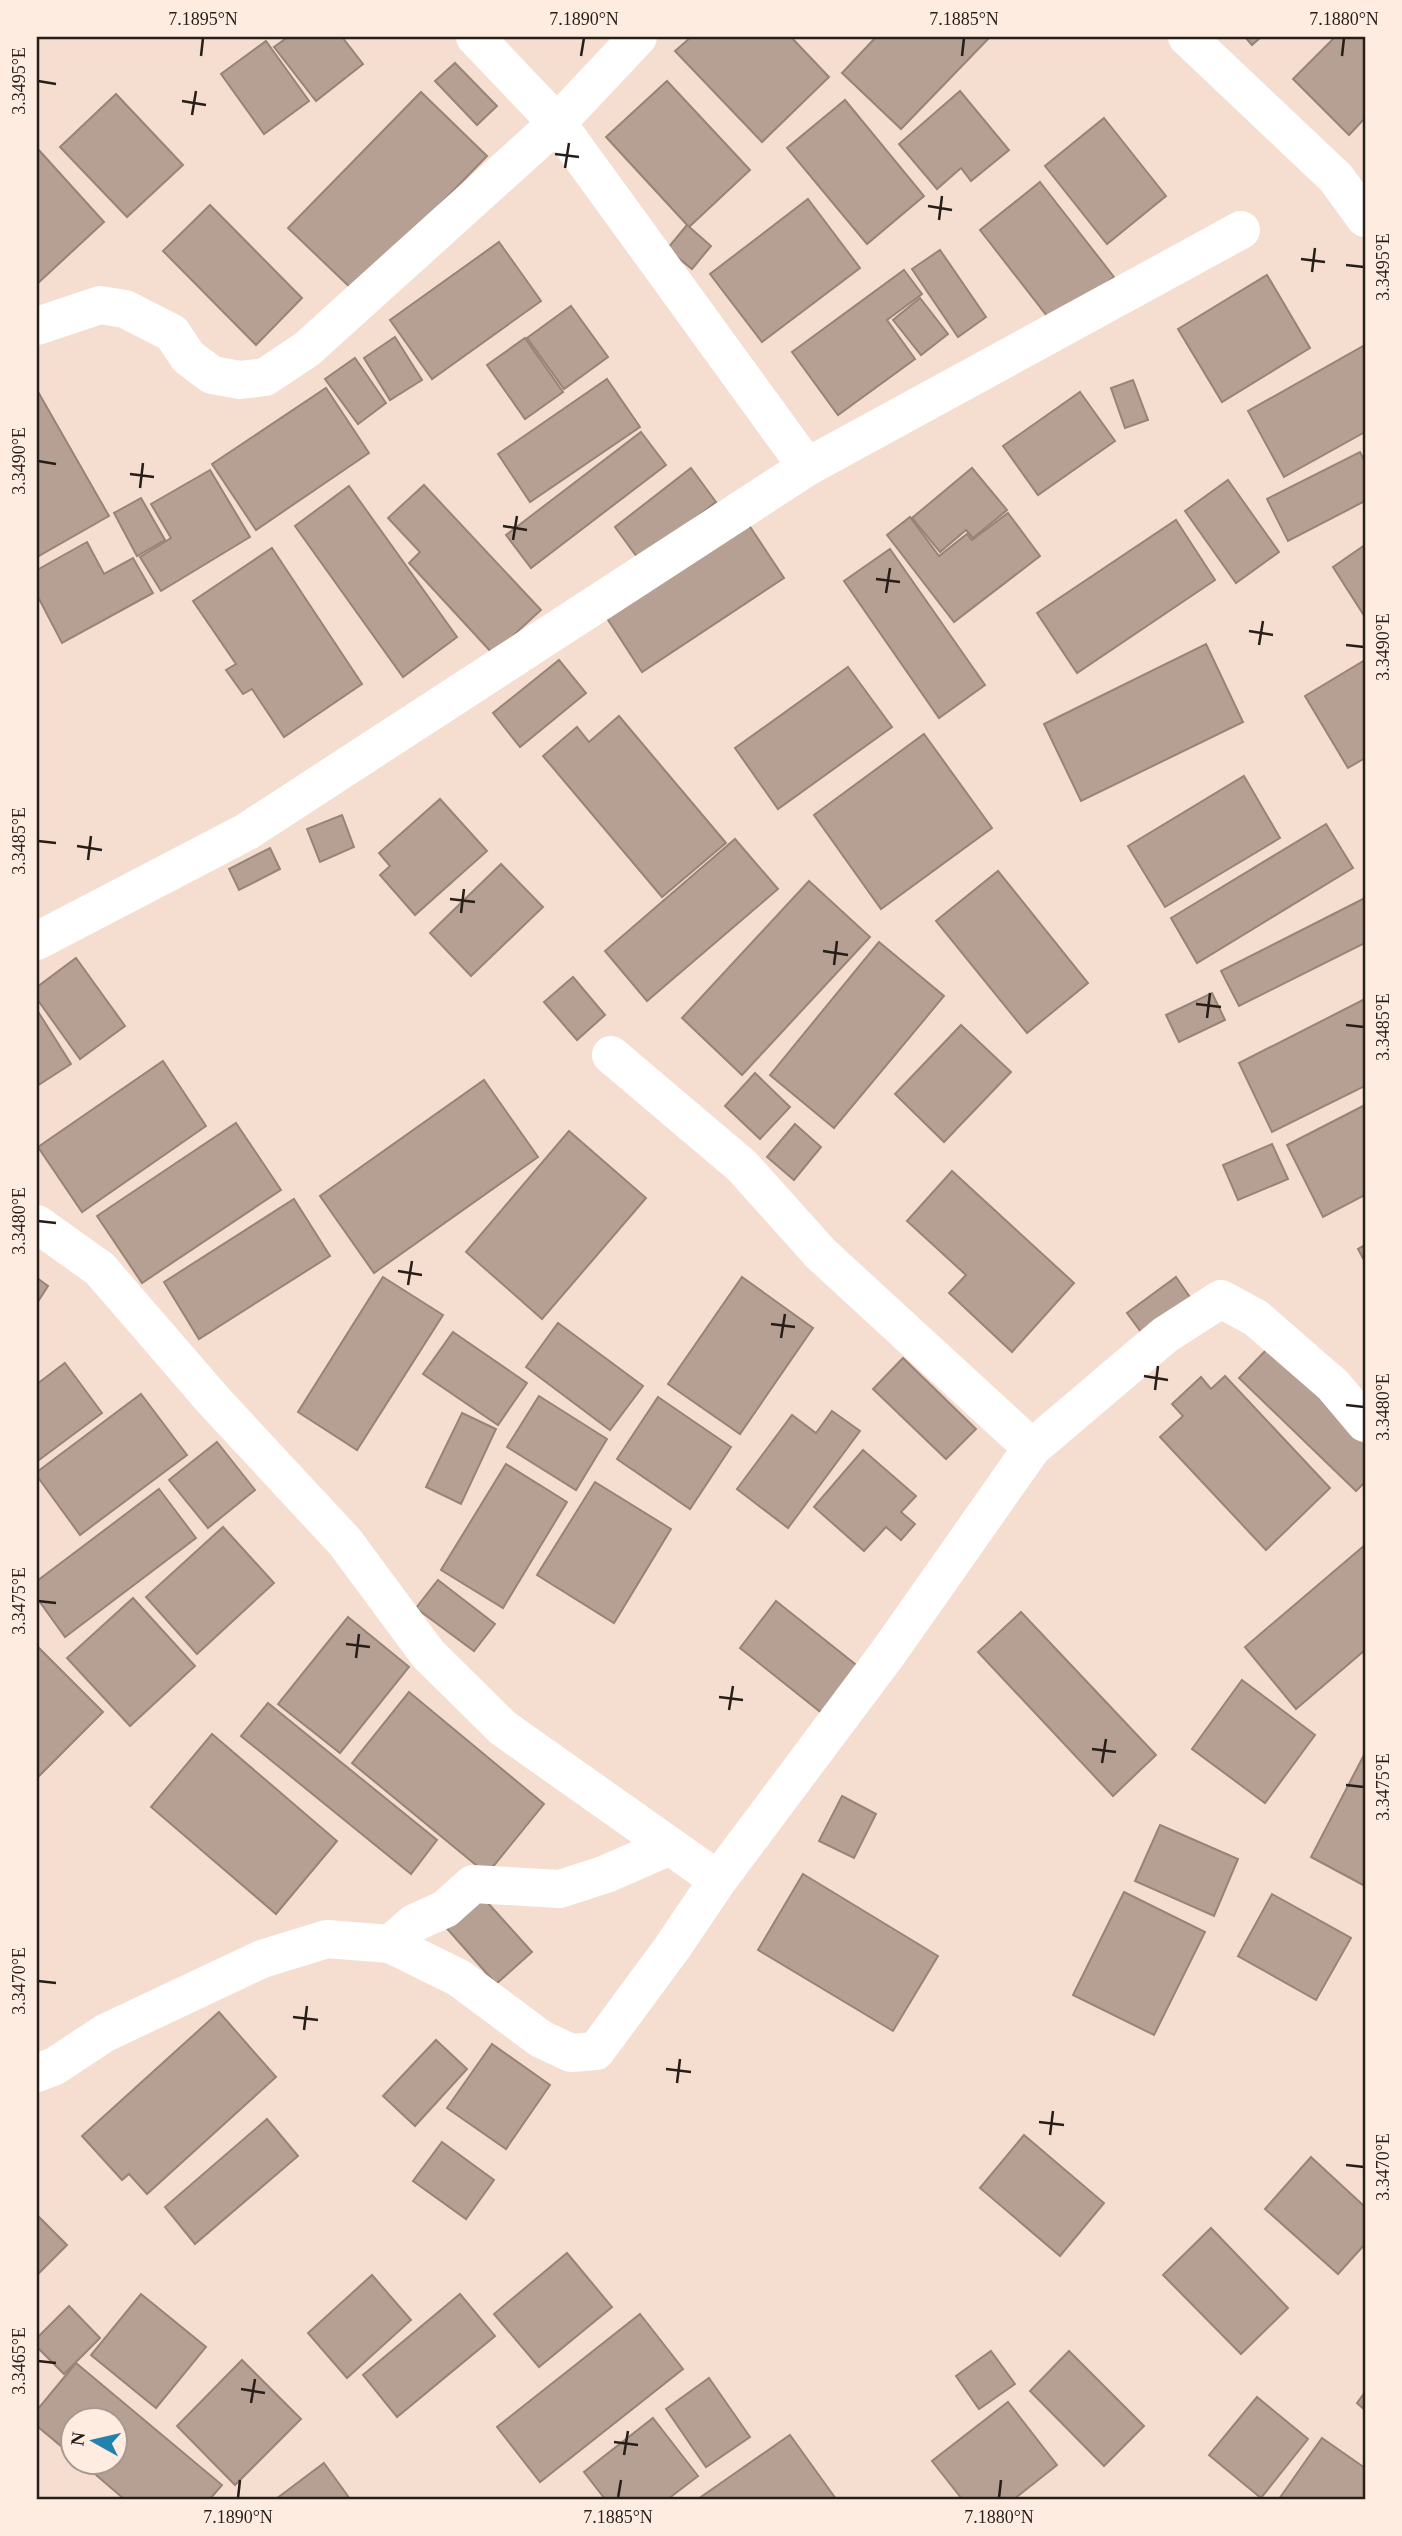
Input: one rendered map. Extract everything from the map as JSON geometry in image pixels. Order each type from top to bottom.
[{"type":"street","points":[[475,37],[557,123],[807,467]]},
{"type":"street","points":[[37,326],[100,305],[125,309],[172,333],[188,357],[212,374],[240,380],[265,377],[307,349],[557,123],[638,37]]},
{"type":"street","points":[[1186,37],[1336,178],[1365,218]]},
{"type":"street","points":[[37,940],[246,832],[807,467],[1241,230]]},
{"type":"street","points":[[611,1055],[742,1166],[821,1254],[1032,1448]]},
{"type":"street","points":[[37,1224],[100,1269],[214,1401],[345,1542],[428,1654],[503,1728],[718,1880]]},
{"type":"street","points":[[37,2073],[55,2066],[105,2033],[262,1959],[327,1939],[390,1944],[460,1978],[541,2039],[571,2053],[596,2051],[718,1880],[888,1653],[1032,1448],[1165,1335],[1221,1299],[1256,1318],[1333,1385],[1365,1423]]},
{"type":"street","points":[[390,1944],[414,1923],[445,1909],[473,1884],[560,1889],[606,1874],[670,1846]]},
{"type":"building","points":[[288,37],[342,37],[363,64],[316,101],[274,47]]},
{"type":"building","points":[[691,37],[791,37],[829,77],[762,142],[675,51]]},
{"type":"building","points":[[876,37],[990,37],[901,129],[842,73]]},
{"type":"building","points":[[1245,37],[1261,37],[1252,45]]},
{"type":"building","points":[[1335,37],[1365,37],[1365,118],[1349,135],[1293,79]]},
{"type":"building","points":[[266,41],[309,101],[264,134],[221,74]]},
{"type":"building","points":[[455,63],[497,106],[477,125],[435,81]]},
{"type":"building","points":[[667,81],[750,170],[689,227],[606,137]]},
{"type":"building","points":[[960,91],[1009,150],[971,181],[961,168],[937,189],[899,144]]},
{"type":"building","points":[[421,92],[487,156],[355,292],[288,228]]},
{"type":"building","points":[[116,94],[183,165],[127,217],[60,147]]},
{"type":"building","points":[[845,100],[924,196],[867,244],[787,148]]},
{"type":"building","points":[[1104,118],[1166,196],[1107,244],[1045,166]]},
{"type":"building","points":[[37,148],[104,222],[37,284]]},
{"type":"building","points":[[1040,182],[1114,277],[1054,325],[980,230]]},
{"type":"building","points":[[808,199],[860,268],[762,342],[710,274]]},
{"type":"building","points":[[210,205],[302,298],[256,345],[163,251]]},
{"type":"building","points":[[687,225],[711,246],[692,269],[667,249]]},
{"type":"building","points":[[499,242],[541,301],[432,379],[390,320]]},
{"type":"building","points":[[940,250],[986,317],[958,337],[912,269]]},
{"type":"building","points":[[904,270],[922,294],[887,320],[915,359],[838,415],[792,352]]},
{"type":"building","points":[[1267,275],[1310,348],[1222,402],[1178,329]]},
{"type":"building","points":[[920,298],[948,334],[921,355],[893,320]]},
{"type":"building","points":[[571,306],[608,357],[564,389],[527,338]]},
{"type":"building","points":[[395,337],[422,380],[390,400],[364,358]]},
{"type":"building","points":[[525,338],[563,392],[525,419],[487,365]]},
{"type":"building","points":[[1365,345],[1365,432],[1284,477],[1248,411]]},
{"type":"building","points":[[355,358],[386,403],[358,424],[325,379]]},
{"type":"building","points":[[607,379],[640,427],[530,502],[498,454]]},
{"type":"building","points":[[1133,380],[1148,420],[1125,428],[1111,388]]},
{"type":"building","points":[[326,388],[369,453],[256,530],[212,464]]},
{"type":"building","points":[[37,390],[109,516],[37,557]]},
{"type":"building","points":[[1080,392],[1115,441],[1038,495],[1003,446]]},
{"type":"building","points":[[641,432],[666,465],[531,568],[506,535]]},
{"type":"building","points":[[1360,452],[1365,462],[1365,501],[1288,541],[1267,499]]},
{"type":"building","points":[[691,468],[716,502],[640,561],[615,527]]},
{"type":"building","points":[[972,468],[1007,510],[973,538],[966,530],[940,552],[912,518]]},
{"type":"building","points":[[210,470],[250,537],[161,591],[140,557],[171,538],[151,504]]},
{"type":"building","points":[[1228,480],[1279,552],[1236,583],[1185,511]]},
{"type":"building","points":[[424,485],[541,610],[493,654],[409,563],[420,552],[388,518]]},
{"type":"building","points":[[349,486],[457,637],[403,677],[295,526]]},
{"type":"building","points":[[141,498],[165,540],[137,556],[114,513]]},
{"type":"building","points":[[1008,513],[1040,556],[954,622],[887,535],[910,517],[939,556],[967,534],[972,540]]},
{"type":"building","points":[[743,516],[784,578],[642,672],[601,609]]},
{"type":"building","points":[[1176,520],[1215,580],[1077,673],[1037,613]]},
{"type":"building","points":[[87,542],[104,574],[133,558],[153,593],[62,643],[37,595],[37,570]]},
{"type":"building","points":[[1365,545],[1365,617],[1333,567]]},
{"type":"building","points":[[272,548],[362,684],[284,737],[252,689],[243,694],[226,670],[236,664],[193,601]]},
{"type":"building","points":[[890,549],[985,685],[939,718],[844,581]]},
{"type":"building","points":[[1206,644],[1243,722],[1081,801],[1044,724]]},
{"type":"building","points":[[559,660],[586,693],[520,747],[493,713]]},
{"type":"building","points":[[1365,660],[1365,758],[1348,768],[1305,696]]},
{"type":"building","points":[[848,667],[892,727],[778,809],[735,748]]},
{"type":"building","points":[[619,716],[726,843],[662,897],[543,756],[577,727],[589,742]]},
{"type":"building","points":[[924,734],[992,828],[881,909],[814,815]]},
{"type":"building","points":[[1244,776],[1280,838],[1165,907],[1128,846]]},
{"type":"building","points":[[440,799],[487,851],[415,915],[380,875],[390,866],[379,853]]},
{"type":"building","points":[[342,815],[354,847],[320,862],[307,829]]},
{"type":"building","points":[[1326,824],[1353,868],[1197,963],[1171,918]]},
{"type":"building","points":[[735,839],[778,889],[647,1001],[605,951]]},
{"type":"building","points":[[270,848],[280,869],[239,890],[229,869]]},
{"type":"building","points":[[501,864],[543,907],[471,976],[430,933]]},
{"type":"building","points":[[998,871],[1088,983],[1027,1033],[936,921]]},
{"type":"building","points":[[809,881],[870,937],[742,1075],[682,1018]]},
{"type":"building","points":[[1365,898],[1365,943],[1239,1006],[1221,971]]},
{"type":"building","points":[[879,942],[944,996],[834,1128],[770,1075]]},
{"type":"building","points":[[76,958],[125,1026],[80,1059],[37,999],[37,987]]},
{"type":"building","points":[[573,977],[605,1015],[577,1040],[544,1002]]},
{"type":"building","points":[[1212,993],[1225,1020],[1179,1042],[1166,1015]]},
{"type":"building","points":[[1365,999],[1365,1086],[1272,1132],[1239,1063]]},
{"type":"building","points":[[37,1010],[71,1064],[37,1086]]},
{"type":"building","points":[[961,1025],[1011,1072],[944,1142],[895,1094]]},
{"type":"building","points":[[163,1061],[206,1126],[82,1212],[38,1147]]},
{"type":"building","points":[[755,1073],[790,1107],[760,1139],[725,1106]]},
{"type":"building","points":[[484,1080],[538,1157],[374,1273],[320,1196]]},
{"type":"building","points":[[1365,1105],[1365,1195],[1323,1217],[1287,1145]]},
{"type":"building","points":[[236,1123],[281,1190],[142,1283],[97,1216]]},
{"type":"building","points":[[795,1124],[821,1147],[794,1180],[767,1157]]},
{"type":"building","points":[[569,1131],[646,1198],[542,1319],[466,1252]]},
{"type":"building","points":[[1272,1144],[1288,1179],[1238,1200],[1223,1165]]},
{"type":"building","points":[[952,1171],[1074,1283],[1012,1352],[949,1293],[966,1275],[907,1221]]},
{"type":"building","points":[[294,1199],[330,1256],[199,1339],[164,1282]]},
{"type":"building","points":[[1365,1245],[1365,1262],[1358,1249]]},
{"type":"building","points":[[383,1277],[443,1315],[357,1450],[298,1412]]},
{"type":"building","points":[[742,1277],[813,1328],[740,1434],[668,1384]]},
{"type":"building","points":[[1176,1277],[1192,1300],[1144,1336],[1127,1313]]},
{"type":"building","points":[[37,1278],[48,1286],[37,1303]]},
{"type":"building","points":[[558,1323],[643,1386],[610,1430],[526,1367]]},
{"type":"building","points":[[453,1332],[527,1383],[498,1425],[423,1374]]},
{"type":"building","points":[[1269,1347],[1365,1441],[1365,1482],[1356,1491],[1239,1378]]},
{"type":"building","points":[[903,1358],[976,1429],[946,1459],[873,1389]]},
{"type":"building","points":[[65,1363],[102,1413],[39,1460],[37,1384]]},
{"type":"building","points":[[1225,1376],[1330,1488],[1266,1550],[1160,1437],[1183,1416],[1172,1404],[1201,1377],[1211,1389]]},
{"type":"building","points":[[141,1394],[187,1455],[80,1535],[37,1476],[37,1472]]},
{"type":"building","points":[[539,1396],[607,1439],[576,1490],[507,1447]]},
{"type":"building","points":[[658,1397],[731,1447],[690,1509],[617,1459]]},
{"type":"building","points":[[832,1411],[860,1431],[788,1528],[737,1489],[792,1415],[816,1433]]},
{"type":"building","points":[[462,1413],[496,1429],[461,1504],[426,1487]]},
{"type":"building","points":[[217,1442],[255,1490],[208,1528],[169,1480]]},
{"type":"building","points":[[863,1450],[916,1496],[901,1512],[915,1524],[901,1540],[886,1527],[864,1551],[814,1507]]},
{"type":"building","points":[[506,1464],[567,1502],[503,1608],[441,1570]]},
{"type":"building","points":[[595,1482],[671,1529],[614,1623],[537,1575]]},
{"type":"building","points":[[159,1489],[196,1538],[65,1637],[37,1598],[37,1581]]},
{"type":"building","points":[[223,1527],[274,1583],[197,1654],[146,1597]]},
{"type":"building","points":[[1365,1545],[1365,1650],[1296,1709],[1245,1647]]},
{"type":"building","points":[[438,1580],[495,1624],[474,1651],[416,1608]]},
{"type":"building","points":[[133,1598],[195,1666],[130,1726],[67,1658]]},
{"type":"building","points":[[776,1601],[865,1672],[828,1718],[740,1648]]},
{"type":"building","points":[[1021,1612],[1156,1755],[1113,1796],[978,1652]]},
{"type":"building","points":[[348,1617],[409,1667],[340,1753],[278,1704]]},
{"type":"building","points":[[37,1646],[103,1712],[39,1776],[37,1774]]},
{"type":"building","points":[[1242,1680],[1315,1735],[1265,1803],[1192,1749]]},
{"type":"building","points":[[409,1692],[544,1804],[487,1874],[352,1763]]},
{"type":"building","points":[[268,1703],[437,1840],[411,1874],[241,1736]]},
{"type":"building","points":[[212,1734],[337,1841],[276,1914],[151,1807]]},
{"type":"building","points":[[1365,1753],[1365,1886],[1311,1857]]},
{"type":"building","points":[[842,1796],[876,1814],[854,1858],[819,1841]]},
{"type":"building","points":[[1160,1825],[1238,1859],[1214,1916],[1135,1881]]},
{"type":"building","points":[[803,1874],[938,1956],[893,2031],[758,1950]]},
{"type":"building","points":[[478,1892],[532,1952],[496,1984],[443,1924]]},
{"type":"building","points":[[1124,1892],[1205,1932],[1154,2035],[1073,1995]]},
{"type":"building","points":[[1272,1894],[1351,1938],[1316,2000],[1238,1956]]},
{"type":"building","points":[[219,2012],[276,2077],[147,2194],[129,2174],[122,2180],[82,2136]]},
{"type":"building","points":[[436,2040],[467,2069],[415,2126],[383,2096]]},
{"type":"building","points":[[492,2044],[550,2085],[506,2149],[447,2108]]},
{"type":"building","points":[[267,2119],[298,2156],[195,2244],[165,2207]]},
{"type":"building","points":[[1024,2135],[1104,2203],[1060,2256],[980,2188]]},
{"type":"building","points":[[442,2142],[494,2180],[466,2219],[413,2181]]},
{"type":"building","points":[[1311,2157],[1365,2207],[1365,2244],[1338,2274],[1265,2209]]},
{"type":"building","points":[[37,2215],[67,2245],[37,2275]]},
{"type":"building","points":[[1211,2228],[1288,2308],[1241,2354],[1163,2275]]},
{"type":"building","points":[[567,2253],[612,2307],[539,2367],[494,2314]]},
{"type":"building","points":[[372,2275],[411,2320],[347,2378],[308,2333]]},
{"type":"building","points":[[141,2294],[206,2347],[156,2408],[91,2355]]},
{"type":"building","points":[[460,2294],[495,2336],[397,2417],[363,2375]]},
{"type":"building","points":[[69,2306],[100,2338],[64,2374],[37,2347],[37,2338]]},
{"type":"building","points":[[640,2314],[683,2369],[540,2482],[497,2427]]},
{"type":"building","points":[[991,2351],[1015,2384],[979,2409],[956,2376]]},
{"type":"building","points":[[1069,2351],[1144,2426],[1104,2466],[1030,2391]]},
{"type":"building","points":[[242,2360],[301,2419],[235,2485],[177,2426]]},
{"type":"building","points":[[76,2363],[127,2406],[60,2406],[60,2445],[37,2426],[37,2410]]},
{"type":"building","points":[[709,2378],[750,2437],[706,2467],[666,2409]]},
{"type":"building","points":[[1365,2392],[1365,2410],[1357,2403]]},
{"type":"building","points":[[1257,2397],[1308,2439],[1261,2498],[1209,2455]]},
{"type":"building","points":[[1008,2402],[1057,2465],[1014,2499],[962,2499],[932,2461]]},
{"type":"building","points":[[130,2408],[222,2485],[210,2499],[124,2499],[97,2476],[130,2476]]},
{"type":"building","points":[[653,2418],[698,2476],[668,2499],[605,2499],[584,2472]]},
{"type":"building","points":[[790,2435],[836,2499],[698,2499]]},
{"type":"building","points":[[1322,2438],[1365,2468],[1365,2499],[1279,2499]]},
{"type":"building","points":[[324,2463],[350,2499],[276,2499]]}]
